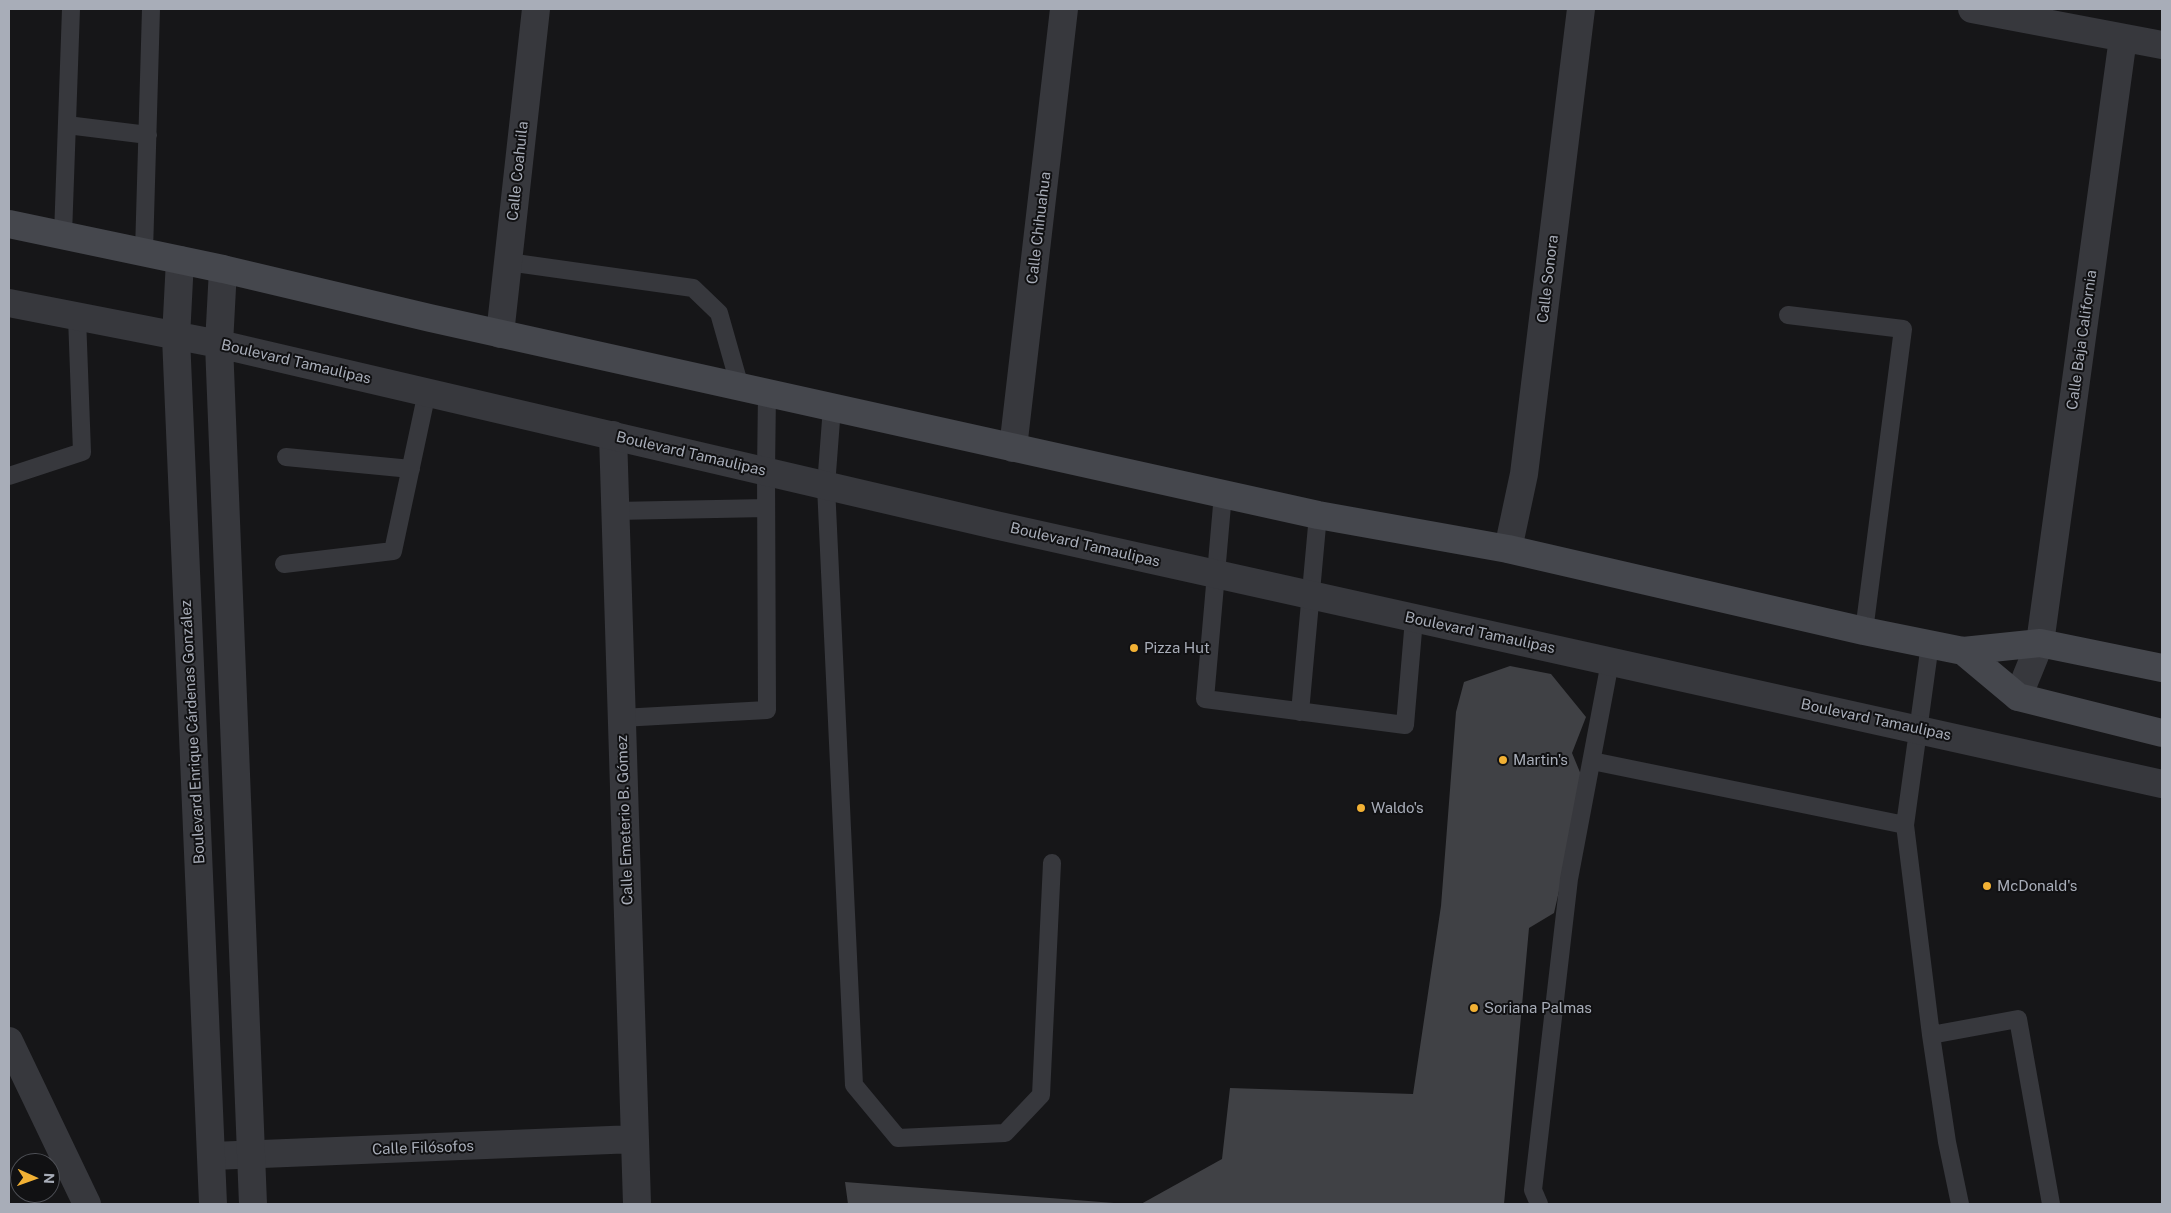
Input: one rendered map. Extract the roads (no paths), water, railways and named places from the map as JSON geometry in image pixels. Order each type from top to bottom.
[{"type":"main road","points":[[9,224],[222,269],[500,334],[1223,494],[1318,514],[1508,548],[1864,631],[1963,651],[2040,643],[2162,668]]},
{"type":"main road","points":[[1963,651],[2018,697],[2162,734]]},
{"type":"street","name":"Calle Coahuila","points":[[500,334],[536,9]]},
{"type":"street","name":"Calle Chihuahua","points":[[1013,448],[1064,9]]},
{"type":"street","name":"Calle Sonora","points":[[1508,548],[1524,474],[1581,9]]},
{"type":"street","points":[[1975,9],[2162,45]]},
{"type":"street","name":"Calle Baja California","points":[[2018,697],[2040,643],[2124,38]]},
{"type":"street","name":"Boulevard Enrique Cárdenas González","points":[[180,260],[176,337],[213,1204]]},
{"type":"street","points":[[222,269],[219,344],[253,1204]]},
{"type":"street","name":"Boulevard Tamaulipas","points":[[9,303],[219,344],[826,486],[1311,596],[2162,784]]},
{"type":"street","name":"Calle Emeterio B. Gómez","points":[[612,435],[637,1204]]},
{"type":"street","points":[[9,1041],[87,1204]]},
{"type":"street","name":"Calle Filósofos","points":[[212,1156],[250,1156],[635,1139]]},
{"type":"lane","points":[[63,235],[71,9]]},
{"type":"lane","points":[[144,252],[151,9]]},
{"type":"lane","points":[[67,125],[148,135]]},
{"type":"lane","points":[[508,262],[693,288],[719,313],[740,387]]},
{"type":"lane","points":[[1788,315],[1904,329],[1864,631]]},
{"type":"lane","points":[[9,476],[82,452],[77,317]]},
{"type":"lane","points":[[284,564],[393,551],[428,392]]},
{"type":"lane","points":[[621,718],[767,710],[767,393]]},
{"type":"lane","points":[[832,407],[826,486],[854,1085],[898,1138],[1005,1132],[1041,1095],[1052,863]]},
{"type":"lane","points":[[286,457],[411,469]]},
{"type":"lane","points":[[1223,494],[1205,700],[1405,725],[1414,619]]},
{"type":"lane","points":[[615,512],[766,508]]},
{"type":"lane","points":[[1300,712],[1318,514]]},
{"type":"lane","points":[[1930,644],[1905,825],[1931,1035],[1947,1142],[1960,1204]]},
{"type":"lane","points":[[1539,1204],[1533,1190],[1570,878],[1610,662]]},
{"type":"lane","points":[[1592,761],[1905,825]]},
{"type":"lane","points":[[1931,1035],[2018,1019],[2051,1204]]},
{"type":"place","name":"Pizza Hut","points":[[1134,648]]},
{"type":"place","name":"Martin's","points":[[1503,760]]},
{"type":"place","name":"Waldo's","points":[[1361,808]]},
{"type":"place","name":"McDonald's","points":[[1987,886]]},
{"type":"place","name":"Soriana Palmas","points":[[1474,1008]]}]
